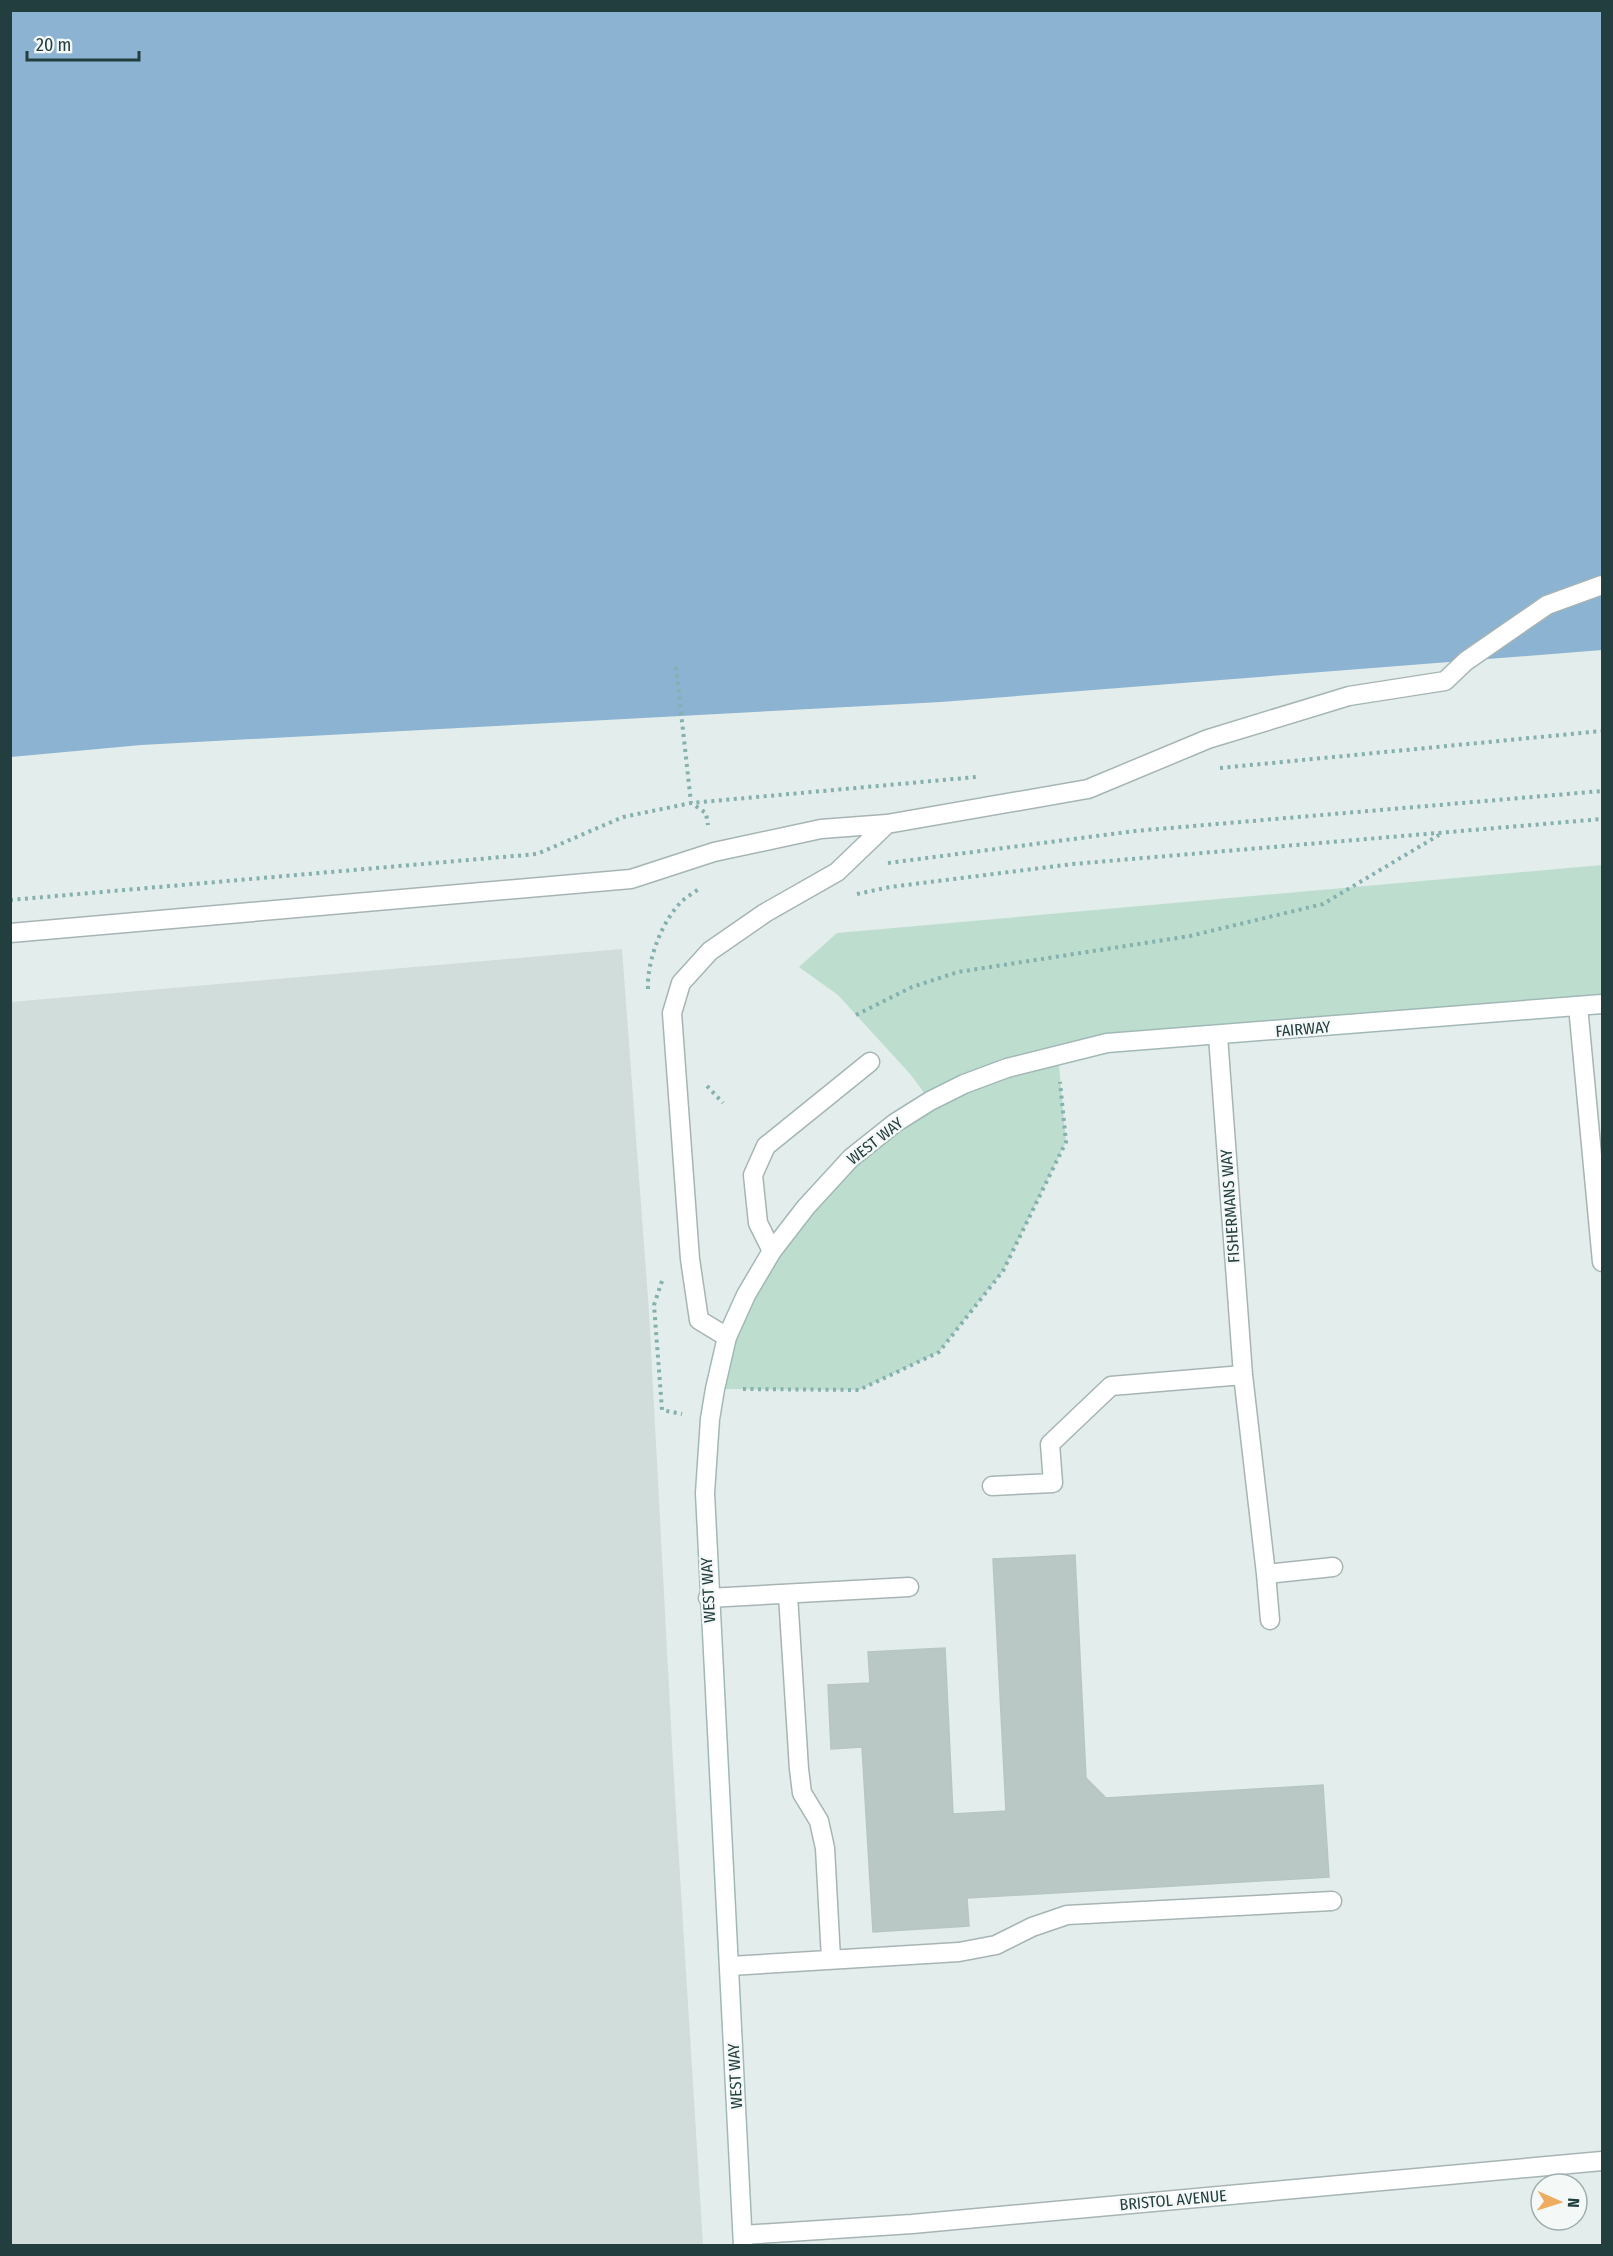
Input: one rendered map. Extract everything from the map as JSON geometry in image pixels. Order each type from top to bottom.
[{"type":"street","points":[[10,933],[631,879],[714,852],[821,829],[887,824],[1088,789],[1208,739],[1349,696],[1445,681],[1466,661],[1547,605],[1602,585]]},
{"type":"street","points":[[727,1337],[699,1320],[690,1259],[672,1013],[681,983],[710,951],[765,913],[837,872],[887,824]]},
{"type":"street","name":"FAIRWAY","points":[[1007,1068],[1107,1043],[1602,1004]]},
{"type":"street","points":[[1578,1006],[1602,1262]]},
{"type":"street","name":"FISHERMANS WAY","points":[[1218,1036],[1242,1375],[1270,1620]]},
{"type":"street","points":[[772,1251],[758,1223],[753,1174],[766,1146],[870,1062]]},
{"type":"street","name":"WEST WAY","points":[[743,2240],[730,1966],[708,1598],[705,1493],[710,1419],[715,1389],[727,1337],[746,1295],[772,1251],[806,1207],[851,1158],[895,1123],[964,1084],[1007,1068]]},
{"type":"street","points":[[992,1486],[1053,1483],[1050,1444],[1111,1386],[1242,1375]]},
{"type":"street","points":[[1266,1574],[1333,1567]]},
{"type":"street","points":[[708,1598],[909,1587]]},
{"type":"street","points":[[788,1595],[799,1769],[802,1793],[819,1821],[825,1848],[831,1959]]},
{"type":"street","points":[[730,1966],[959,1952],[996,1945],[1032,1927],[1067,1915],[1332,1901]]},
{"type":"street","name":"BRISTOL AVENUE","points":[[743,2240],[1602,2161]]},
{"type":"path","points":[[1209,769],[1602,731]]},
{"type":"path","points":[[10,900],[537,854],[623,817],[691,803],[978,777]]},
{"type":"path","points":[[837,872],[934,855],[1135,831],[1602,791]]},
{"type":"path","points":[[856,894],[890,887],[1073,864],[1602,819]]},
{"type":"path","points":[[856,1015],[912,987],[958,972],[1190,936],[1323,904],[1441,834]]},
{"type":"path","points":[[715,1389],[859,1390],[939,1352],[1003,1271],[1065,1142],[1058,1054]]},
{"type":"shaded area","points":[[622,949],[649,1312],[673,1763],[703,2245],[11,2245],[11,1002]]},
{"type":"green space","points":[[1602,865],[1602,1004],[1058,1055],[1066,1142],[1003,1271],[939,1352],[859,1390],[715,1389],[727,1337],[806,1207],[930,1101],[911,1075],[838,995],[799,967],[837,933]]},
{"type":"water","points":[[11,11],[1602,11],[1602,650],[941,702],[141,745],[11,757]]},
{"type":"building","points":[[1075,1555],[1086,1778],[1106,1798],[1323,1785],[1329,1877],[967,1898],[969,1926],[873,1932],[862,1747],[831,1749],[828,1685],[870,1683],[868,1652],[945,1648],[953,1814],[1006,1811],[993,1559]]}]
